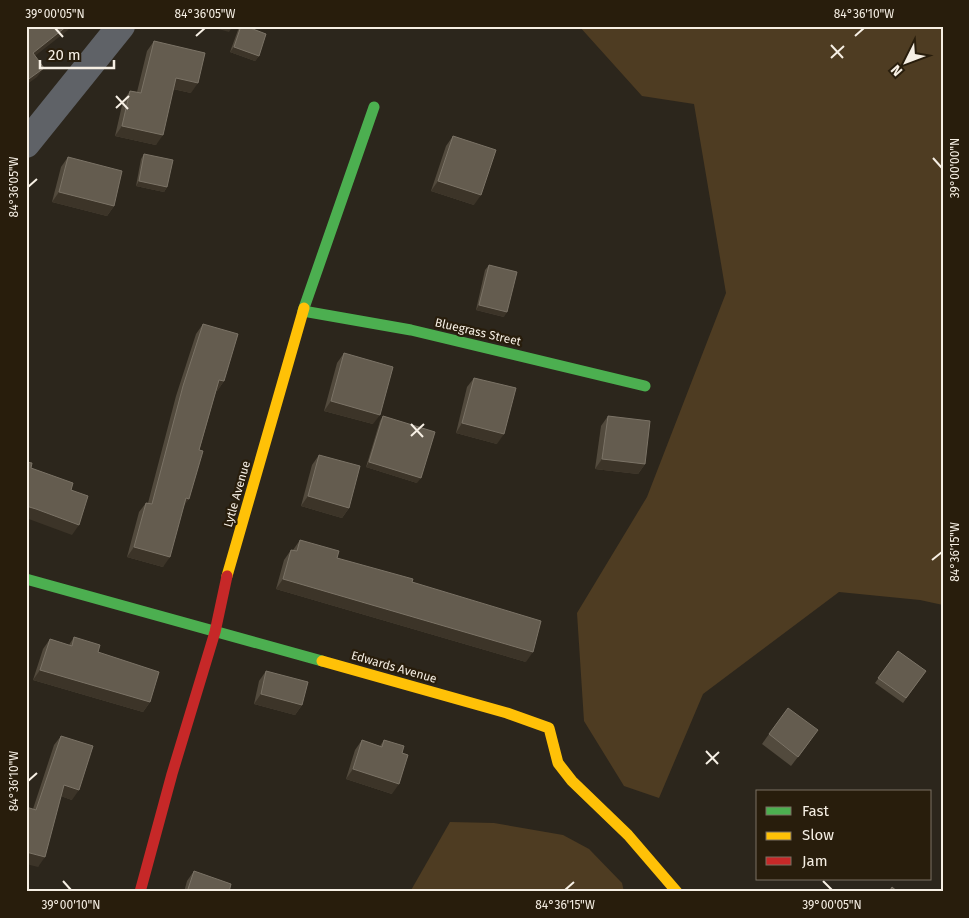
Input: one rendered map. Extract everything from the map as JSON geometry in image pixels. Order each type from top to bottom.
[{"type":"street","points":[[26,144],[121,26]]},
{"type":"street","name":"Lytle Avenue","points":[[140,892],[172,774],[215,632],[224,588],[302,311],[374,107]]},
{"type":"street","name":"Bluegrass Street","points":[[302,311],[411,330],[645,386]]},
{"type":"street","name":"Edwards Avenue","points":[[26,579],[507,713],[549,728],[558,763],[572,781],[628,835],[677,892]]},
{"type":"shaded area","points":[[579,26],[943,26],[943,605],[920,600],[839,592],[703,694],[659,798],[624,786],[584,721],[577,613],[647,497],[726,293],[694,104],[642,96]]},
{"type":"shaded area","points":[[450,822],[494,823],[563,835],[589,849],[622,883],[624,892],[410,892]]},
{"type":"building","points":[[26,26],[67,26],[33,53],[44,68],[26,81]]},
{"type":"building","points":[[241,26],[266,34],[259,56],[234,47]]},
{"type":"building","points":[[154,41],[205,53],[198,83],[176,78],[163,135],[122,126],[130,91],[141,93]]},
{"type":"building","points":[[453,136],[496,150],[481,195],[438,181]]},
{"type":"building","points":[[144,154],[173,160],[167,187],[139,181]]},
{"type":"building","points":[[68,157],[122,171],[114,206],[59,192]]},
{"type":"building","points":[[489,265],[517,272],[507,312],[479,305]]},
{"type":"building","points":[[203,324],[238,334],[224,381],[219,380],[199,450],[203,451],[189,499],[186,498],[170,557],[134,547],[146,503],[152,504],[183,386]]},
{"type":"building","points":[[344,353],[393,367],[380,415],[331,401]]},
{"type":"building","points":[[474,378],[516,388],[504,434],[462,423]]},
{"type":"building","points":[[383,416],[435,432],[421,478],[369,462]]},
{"type":"building","points":[[608,416],[650,421],[645,464],[602,459]]},
{"type":"building","points":[[319,455],[360,466],[349,508],[308,496]]},
{"type":"building","points":[[26,462],[32,463],[31,468],[73,483],[71,490],[88,496],[79,525],[26,506]]},
{"type":"building","points":[[300,540],[339,551],[337,558],[413,579],[412,582],[541,621],[533,652],[283,579],[291,550],[297,551]]},
{"type":"building","points":[[74,637],[100,645],[98,652],[159,672],[150,702],[40,670],[50,639],[72,646]]},
{"type":"building","points":[[898,651],[926,671],[906,698],[878,678]]},
{"type":"building","points":[[266,671],[308,682],[302,705],[261,694]]},
{"type":"building","points":[[788,708],[818,730],[798,757],[769,734]]},
{"type":"building","points":[[61,736],[93,746],[79,790],[64,785],[45,857],[26,852],[26,807],[36,810]]},
{"type":"building","points":[[362,740],[382,747],[384,740],[404,746],[402,753],[408,755],[399,784],[353,769]]},
{"type":"building","points":[[194,871],[231,884],[229,892],[187,892]]},
{"type":"building","points":[[892,887],[898,892],[889,892]]},
{"type":"traffic: fast","points":[[304,308],[374,107]]},
{"type":"traffic: fast","points":[[303,311],[411,330],[645,386]]},
{"type":"traffic: fast","points":[[26,579],[322,661]]},
{"type":"traffic: slow","points":[[227,576],[304,308]]},
{"type":"traffic: slow","points":[[322,661],[507,713],[549,728],[558,763],[572,781],[628,835],[677,892]]},
{"type":"traffic: jam","points":[[140,892],[172,774],[215,632],[227,576]]}]
